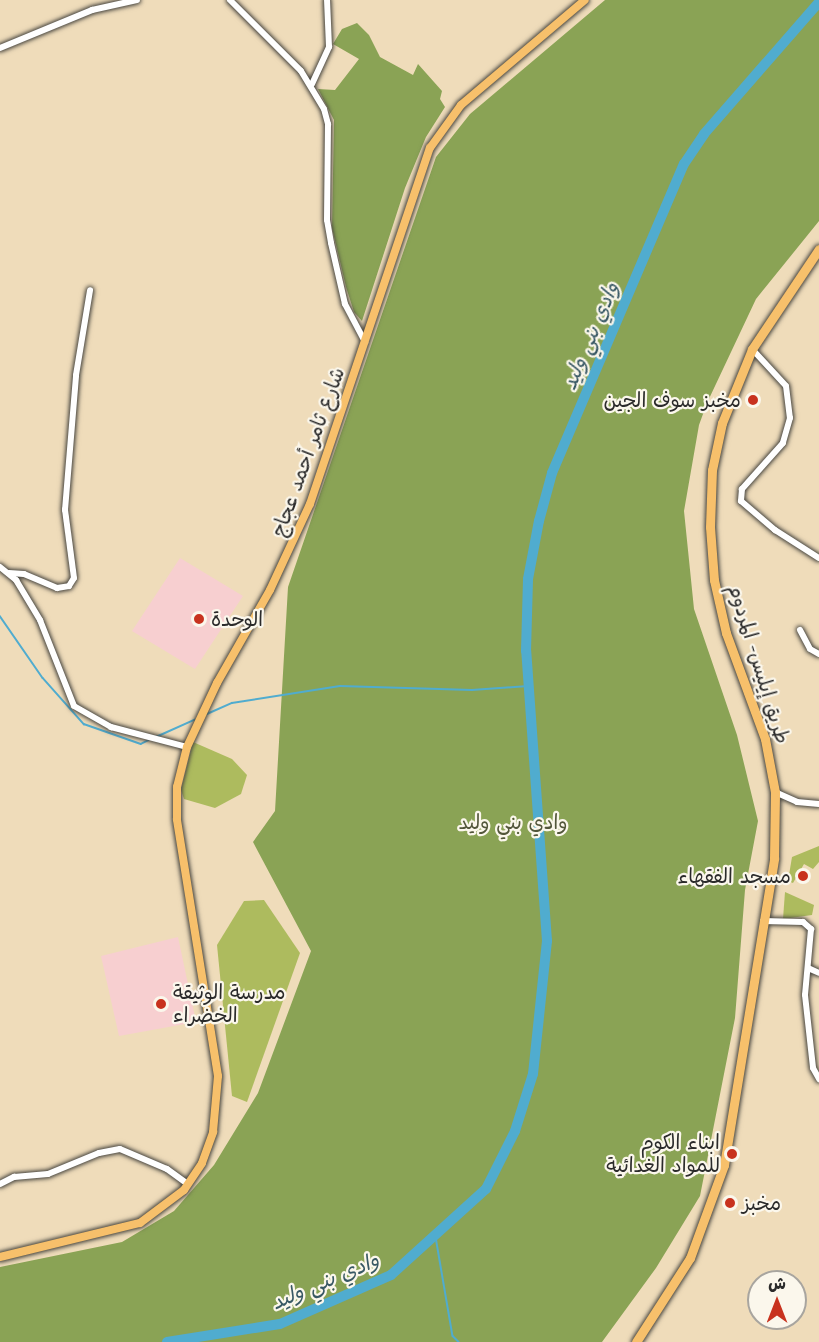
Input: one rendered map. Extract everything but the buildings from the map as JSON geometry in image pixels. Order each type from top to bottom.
[{"type":"highway","name":"طريق إيليس- المردوم","points":[[636,1342],[690,1258],[724,1165],[774,858],[775,792],[756,706],[719,607],[710,527],[712,470],[722,423],[752,349],[819,249]]},
{"type":"main road","name":"شارع ثامر أحمد عجاج","points":[[0,1257],[140,1222],[164,1208],[188,1184],[202,1163],[213,1132],[218,1076],[177,819],[177,787],[187,747],[302,524],[430,148],[461,105],[585,0]]},
{"type":"street","points":[[0,48],[92,10],[137,0]]},
{"type":"street","points":[[230,0],[312,84],[328,123],[327,220],[345,304],[365,342]]},
{"type":"street","points":[[312,84],[329,47],[327,0]]},
{"type":"street","points":[[9,573],[24,574],[57,588],[69,586],[74,578],[65,510],[76,375],[90,290]]},
{"type":"street","points":[[752,349],[786,386],[790,418],[783,443],[742,489],[741,501],[775,530],[819,558]]},
{"type":"street","points":[[0,567],[9,573],[24,591],[52,643],[65,690],[74,706],[111,727],[187,747]]},
{"type":"street","points":[[800,630],[810,649],[819,654]]},
{"type":"street","points":[[775,792],[797,802],[819,804]]},
{"type":"street","points":[[763,921],[809,925],[812,933],[805,995],[813,1068],[819,1079]]},
{"type":"street","points":[[808,968],[819,973]]},
{"type":"street","points":[[0,1184],[14,1177],[48,1174],[99,1153],[120,1149],[167,1169],[188,1184]]},
{"type":"shaded area","points":[[180,558],[243,596],[195,669],[132,631]]},
{"type":"shaded area","points":[[178,937],[196,1022],[119,1036],[101,956]]},
{"type":"green space","name":"وادي بني وليد","points":[[605,0],[819,0],[819,221],[756,299],[707,403],[699,425],[684,511],[694,609],[737,735],[758,821],[745,890],[735,1018],[700,1196],[656,1268],[602,1342],[0,1342],[0,1267],[122,1242],[174,1211],[214,1165],[258,1093],[311,951],[253,842],[275,811],[288,587],[436,157],[470,114]]},
{"type":"green space","points":[[357,23],[369,35],[380,57],[413,75],[418,64],[442,91],[440,99],[445,107],[426,137],[405,188],[362,321],[354,312],[332,228],[334,120],[318,89],[335,90],[359,59],[333,44],[342,29]]},
{"type":"green space","points":[[193,742],[232,759],[247,775],[241,794],[215,808],[184,799],[181,790]]},
{"type":"green space","points":[[819,846],[819,862],[813,869],[804,864],[793,883],[788,881],[792,857]]},
{"type":"green space","points":[[785,892],[814,905],[812,915],[783,919]]},
{"type":"green space","points":[[264,900],[300,953],[247,1102],[232,1096],[217,945],[244,901]]},
{"type":"waterway","name":"وادي بني وليد","points":[[167,1342],[280,1324],[391,1275],[486,1189],[515,1131],[533,1074],[547,941],[526,651],[528,579],[539,521],[552,473],[684,164],[704,134],[819,2]]},
{"type":"waterway","points":[[0,616],[43,678],[84,724],[141,744],[149,740]]},
{"type":"waterway","points":[[207,714],[232,703],[340,686],[472,690],[528,686]]},
{"type":"waterway","points":[[156,737],[194,720]]},
{"type":"waterway","points":[[436,1237],[453,1336],[459,1342]]},
{"type":"place","name":"مخبز سوف الجين","points":[[753,400]]},
{"type":"place","name":"الوحدة","points":[[199,619]]},
{"type":"place","name":"مسجد الفقهاء","points":[[803,876]]},
{"type":"place","name":"مدرسة الوثيقة الخضراء","points":[[161,1004]]},
{"type":"place","name":"ابناء الكوم للمواد الغدائية","points":[[732,1154]]},
{"type":"place","name":"مخبز","points":[[730,1203]]}]
